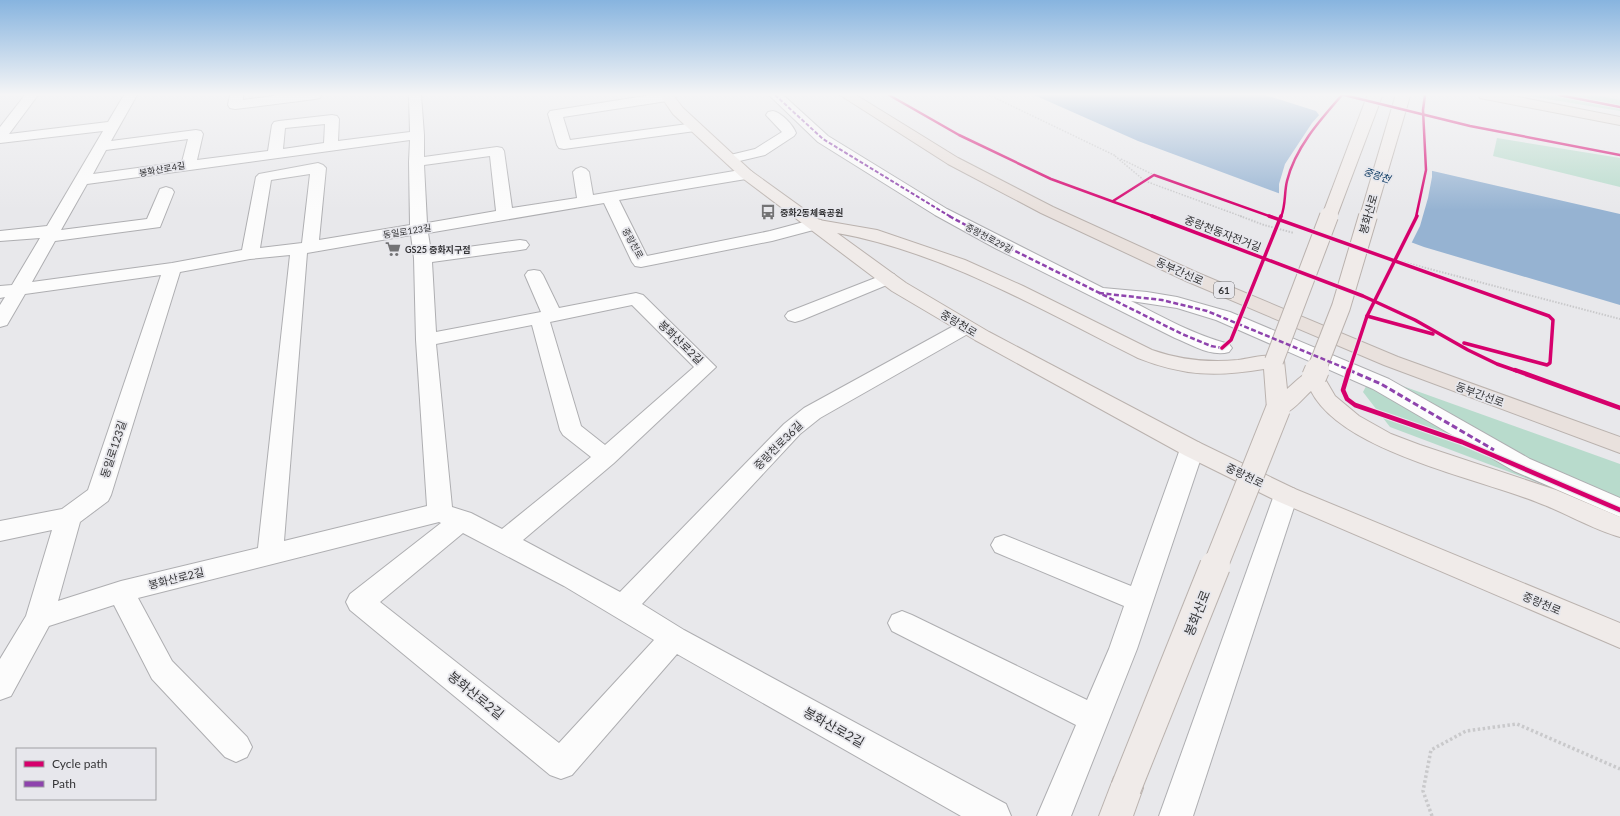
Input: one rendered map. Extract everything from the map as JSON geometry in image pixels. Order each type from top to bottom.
[{"type":"highway","name":"동부간선로","points":[[909,133],[954,160],[1041,206],[1192,277],[1391,361],[1620,445]]},
{"type":"main road","name":"중랑천로","points":[[702,133],[746,174],[899,287],[966,327],[1192,449],[1286,495],[1620,636]]},
{"type":"main road","name":"봉화산로","points":[[1121,802],[1278,409],[1274,361],[1361,133]]},
{"type":"main road","name":"봉화산로","points":[[1278,409],[1314,377],[1341,307],[1392,133]]},
{"type":"main road","points":[[815,224],[871,234],[917,248],[959,264],[1016,290],[1144,354],[1164,362],[1184,367],[1210,369],[1274,361]]},
{"type":"main road","points":[[1314,377],[1326,400],[1351,421],[1383,439],[1412,451],[1547,496],[1620,528]]},
{"type":"street","points":[[0,139],[51,133]]},
{"type":"street","points":[[0,321],[109,133]]},
{"type":"street","points":[[275,154],[278,133]]},
{"type":"street","points":[[331,133],[331,147]]},
{"type":"street","name":"중랑천로","points":[[560,133],[564,145],[651,133]]},
{"type":"street","points":[[731,159],[760,152],[789,133]]},
{"type":"street","name":"중랑천로29길","points":[[816,133],[823,139],[934,208],[1000,244],[1193,340],[1216,348],[1222,348]]},
{"type":"street","name":"봉화산로4길","points":[[81,180],[188,166],[196,134],[100,147]]},
{"type":"street","points":[[188,166],[417,135],[416,162],[419,229],[423,258],[426,340],[451,516]]},
{"type":"street","points":[[416,162],[497,151],[505,215]]},
{"type":"street","points":[[250,254],[264,177],[318,168],[305,247],[270,554]]},
{"type":"street","points":[[581,172],[586,201]]},
{"type":"street","name":"동일로123길","points":[[0,292],[172,268],[250,254],[419,229],[746,174]]},
{"type":"street","points":[[0,236],[50,234],[154,224],[166,192]]},
{"type":"street","name":"중랑천로","points":[[609,197],[641,262],[772,236],[815,224]]},
{"type":"street","points":[[423,258],[520,245]]},
{"type":"street","name":"동일로123길","points":[[69,517],[99,495],[172,268]]},
{"type":"street","points":[[534,275],[547,317],[571,430],[606,457]]},
{"type":"street","points":[[795,316],[888,278]]},
{"type":"street","points":[[1099,293],[1161,298],[1201,308],[1223,316],[1380,384],[1522,465],[1620,508]]},
{"type":"street","name":"봉화산로2길","points":[[426,340],[636,300],[706,367],[606,457],[504,542]]},
{"type":"street","name":"중랑천로36길","points":[[623,606],[792,430],[812,413],[966,327]]},
{"type":"street","points":[[1054,816],[1123,648],[1192,449]]},
{"type":"street","points":[[1176,816],[1286,495]]},
{"type":"street","name":"봉화산로2길","points":[[451,516],[360,602],[561,764],[674,638]]},
{"type":"street","name":"봉화산로2길","points":[[39,618],[121,592],[270,554],[451,516],[504,542],[623,606],[674,638],[994,816]]},
{"type":"street","points":[[0,531],[69,517],[39,618],[0,687]]},
{"type":"street","points":[[1004,545],[1140,601]]},
{"type":"street","points":[[121,592],[162,670],[236,747]]},
{"type":"street","points":[[902,623],[1094,720]]},
{"type":"path","points":[[1066,133],[1162,178]]},
{"type":"path","points":[[1139,185],[1154,175]]},
{"type":"path","points":[[1276,230],[1279,223]]},
{"type":"path","points":[[1392,267],[1398,253]]},
{"type":"path","points":[[1378,255],[1438,276]]},
{"type":"path","points":[[1432,816],[1423,791],[1431,750],[1466,731],[1517,724],[1620,769]]},
{"type":"green space","points":[[1497,138],[1620,158],[1620,187],[1493,156]]},
{"type":"green space","points":[[1372,375],[1620,464],[1620,517],[1552,488],[1390,427],[1363,392]]},
{"type":"water","name":"중랑천","points":[[1120,133],[1333,133],[1346,151],[1620,214],[1620,305],[1424,247]]},
{"type":"pier","points":[[1305,133],[1334,133],[1347,150],[1432,169],[1428,198],[1420,226],[1411,244],[1279,195],[1279,184],[1285,164]]},
{"type":"marked path","points":[[817,133],[823,139],[941,212],[1001,244],[1182,334],[1211,346],[1222,348]]},
{"type":"marked path","points":[[1099,293],[1177,302],[1223,316],[1381,384],[1494,450]]},
{"type":"cycle path","name":"중랑천동자전거길","points":[[956,133],[1051,179],[1363,296],[1415,320],[1468,350],[1497,364],[1620,408]]},
{"type":"cycle path","name":"중랑천동자전거길","points":[[1222,348],[1231,340],[1284,210],[1287,181],[1295,159],[1311,133]]},
{"type":"cycle path","points":[[1424,133],[1426,170],[1418,214],[1367,316],[1343,390],[1345,397],[1358,407],[1462,442],[1620,510]]},
{"type":"cycle path","points":[[1507,133],[1620,155]]},
{"type":"cycle path","points":[[1113,201],[1154,175],[1549,316],[1553,320],[1550,363],[1547,365],[1464,343]]},
{"type":"cycle path","points":[[1367,316],[1433,334]]},
{"type":"place","name":"중화2동체육공원","points":[[768,212]]},
{"type":"place","name":"GS25 중화지구점","points":[[393,249]]}]
